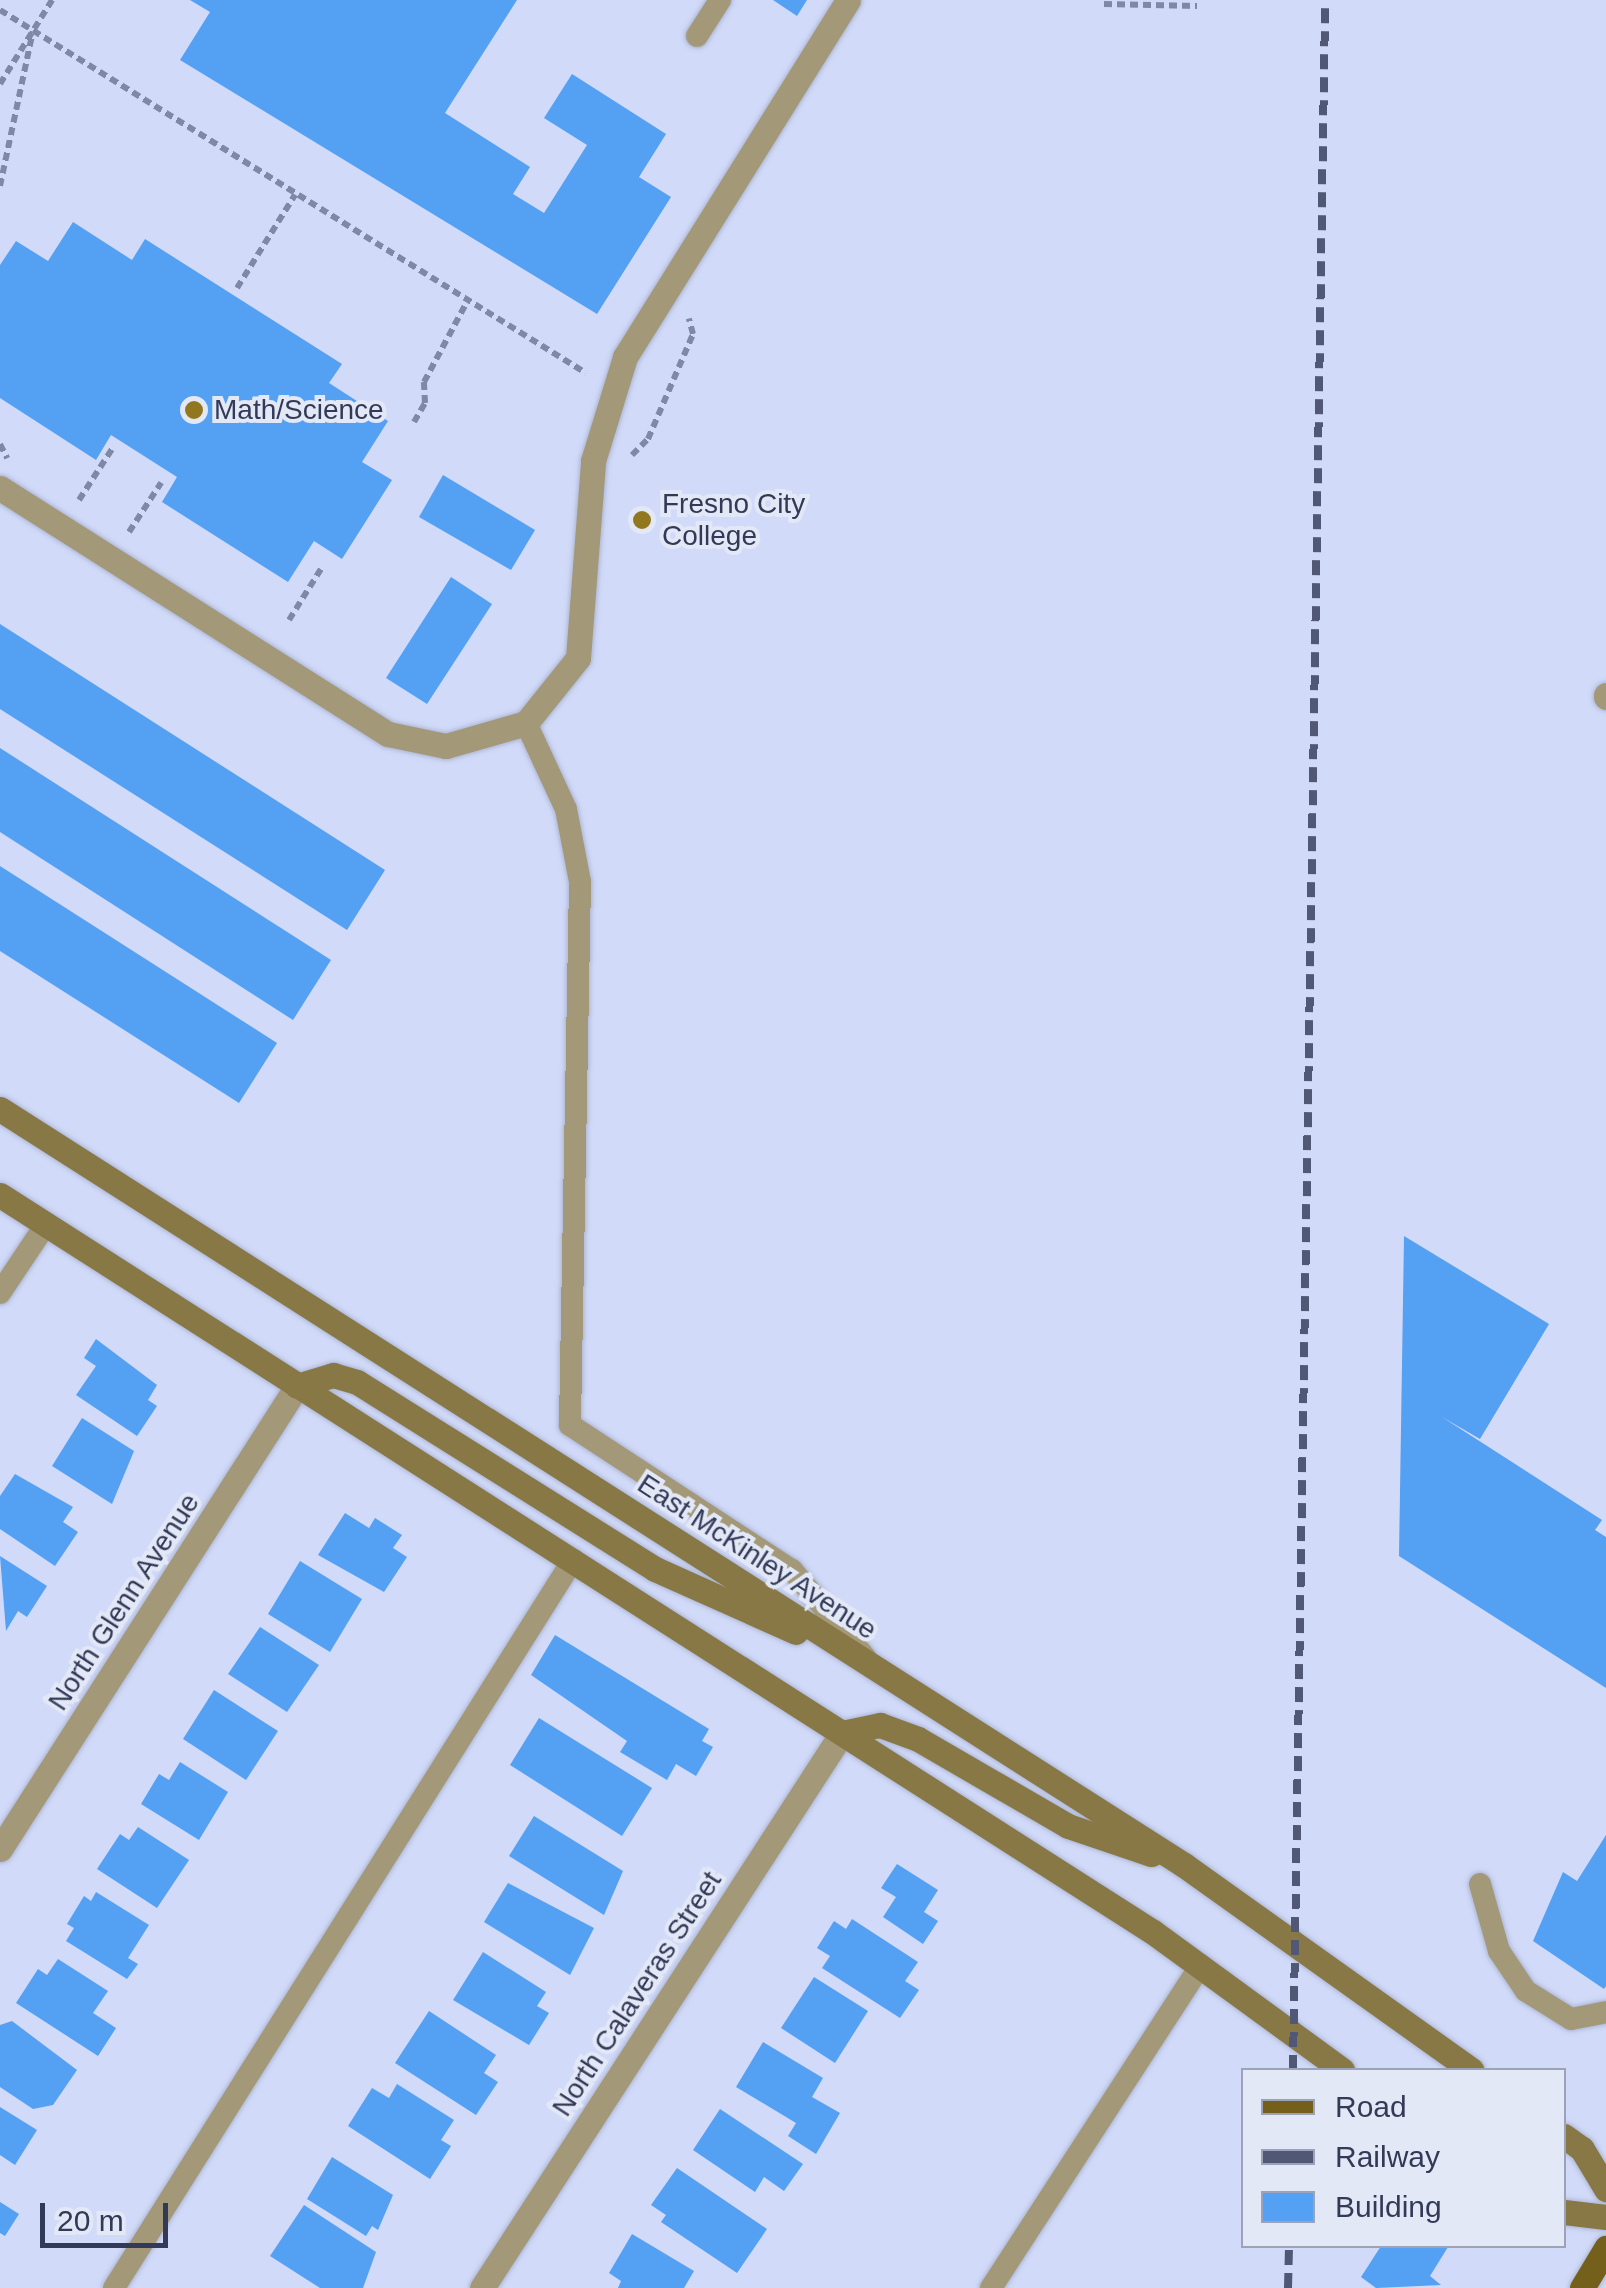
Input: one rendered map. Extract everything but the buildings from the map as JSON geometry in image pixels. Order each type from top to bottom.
[{"type":"main road","name":"East McKinley Avenue","points":[[0,1109],[1184,1864],[1468,2068]]},
{"type":"main road","points":[[0,1195],[1201,1966],[1339,2068]]},
{"type":"main road","points":[[297,1386],[333,1375],[357,1382],[655,1569],[873,1667]]},
{"type":"main road","points":[[842,1733],[880,1725],[918,1739],[1068,1826],[1184,1864]]},
{"type":"main road","points":[[1566,2137],[1582,2149],[1606,2189]]},
{"type":"main road","points":[[1566,2212],[1606,2217]]},
{"type":"main road","points":[[1582,2288],[1606,2248]]},
{"type":"street","points":[[0,488],[388,734],[446,746],[526,722],[578,658],[594,461],[626,357],[848,0]]},
{"type":"street","name":"North Glenn Avenue","points":[[0,1849],[297,1386]]},
{"type":"street","name":"North Calaveras Street","points":[[482,2288],[842,1733]]},
{"type":"lane","points":[[697,36],[720,0]]},
{"type":"lane","points":[[526,722],[566,809],[580,882],[570,1425],[792,1570],[873,1667]]},
{"type":"lane","points":[[0,1294],[46,1224]]},
{"type":"lane","points":[[114,2288],[573,1560]]},
{"type":"lane","points":[[1480,1884],[1499,1951],[1526,1991],[1571,2019],[1606,2012]]},
{"type":"lane","points":[[991,2288],[1201,1966]]},
{"type":"path","points":[[0,84],[52,0]]},
{"type":"path","points":[[1104,4],[1197,6]]},
{"type":"path","points":[[0,10],[587,373]]},
{"type":"path","points":[[0,186],[11,163],[33,31]]},
{"type":"path","points":[[0,156],[11,163]]},
{"type":"path","points":[[237,288],[295,195]]},
{"type":"path","points":[[414,422],[426,403],[424,382],[468,300]]},
{"type":"path","points":[[628,460],[648,438],[694,334],[688,312]]},
{"type":"path","points":[[76,506],[112,449]]},
{"type":"path","points":[[126,538],[161,482]]},
{"type":"path","points":[[288,620],[321,570]]},
{"type":"railway","points":[[1293,2068],[1325,0]]},
{"type":"railway","points":[[1288,2288],[1289,2248]]},
{"type":"place","name":"Math/Science","points":[[194,410]]},
{"type":"place","name":"Fresno City College","points":[[642,520]]}]
